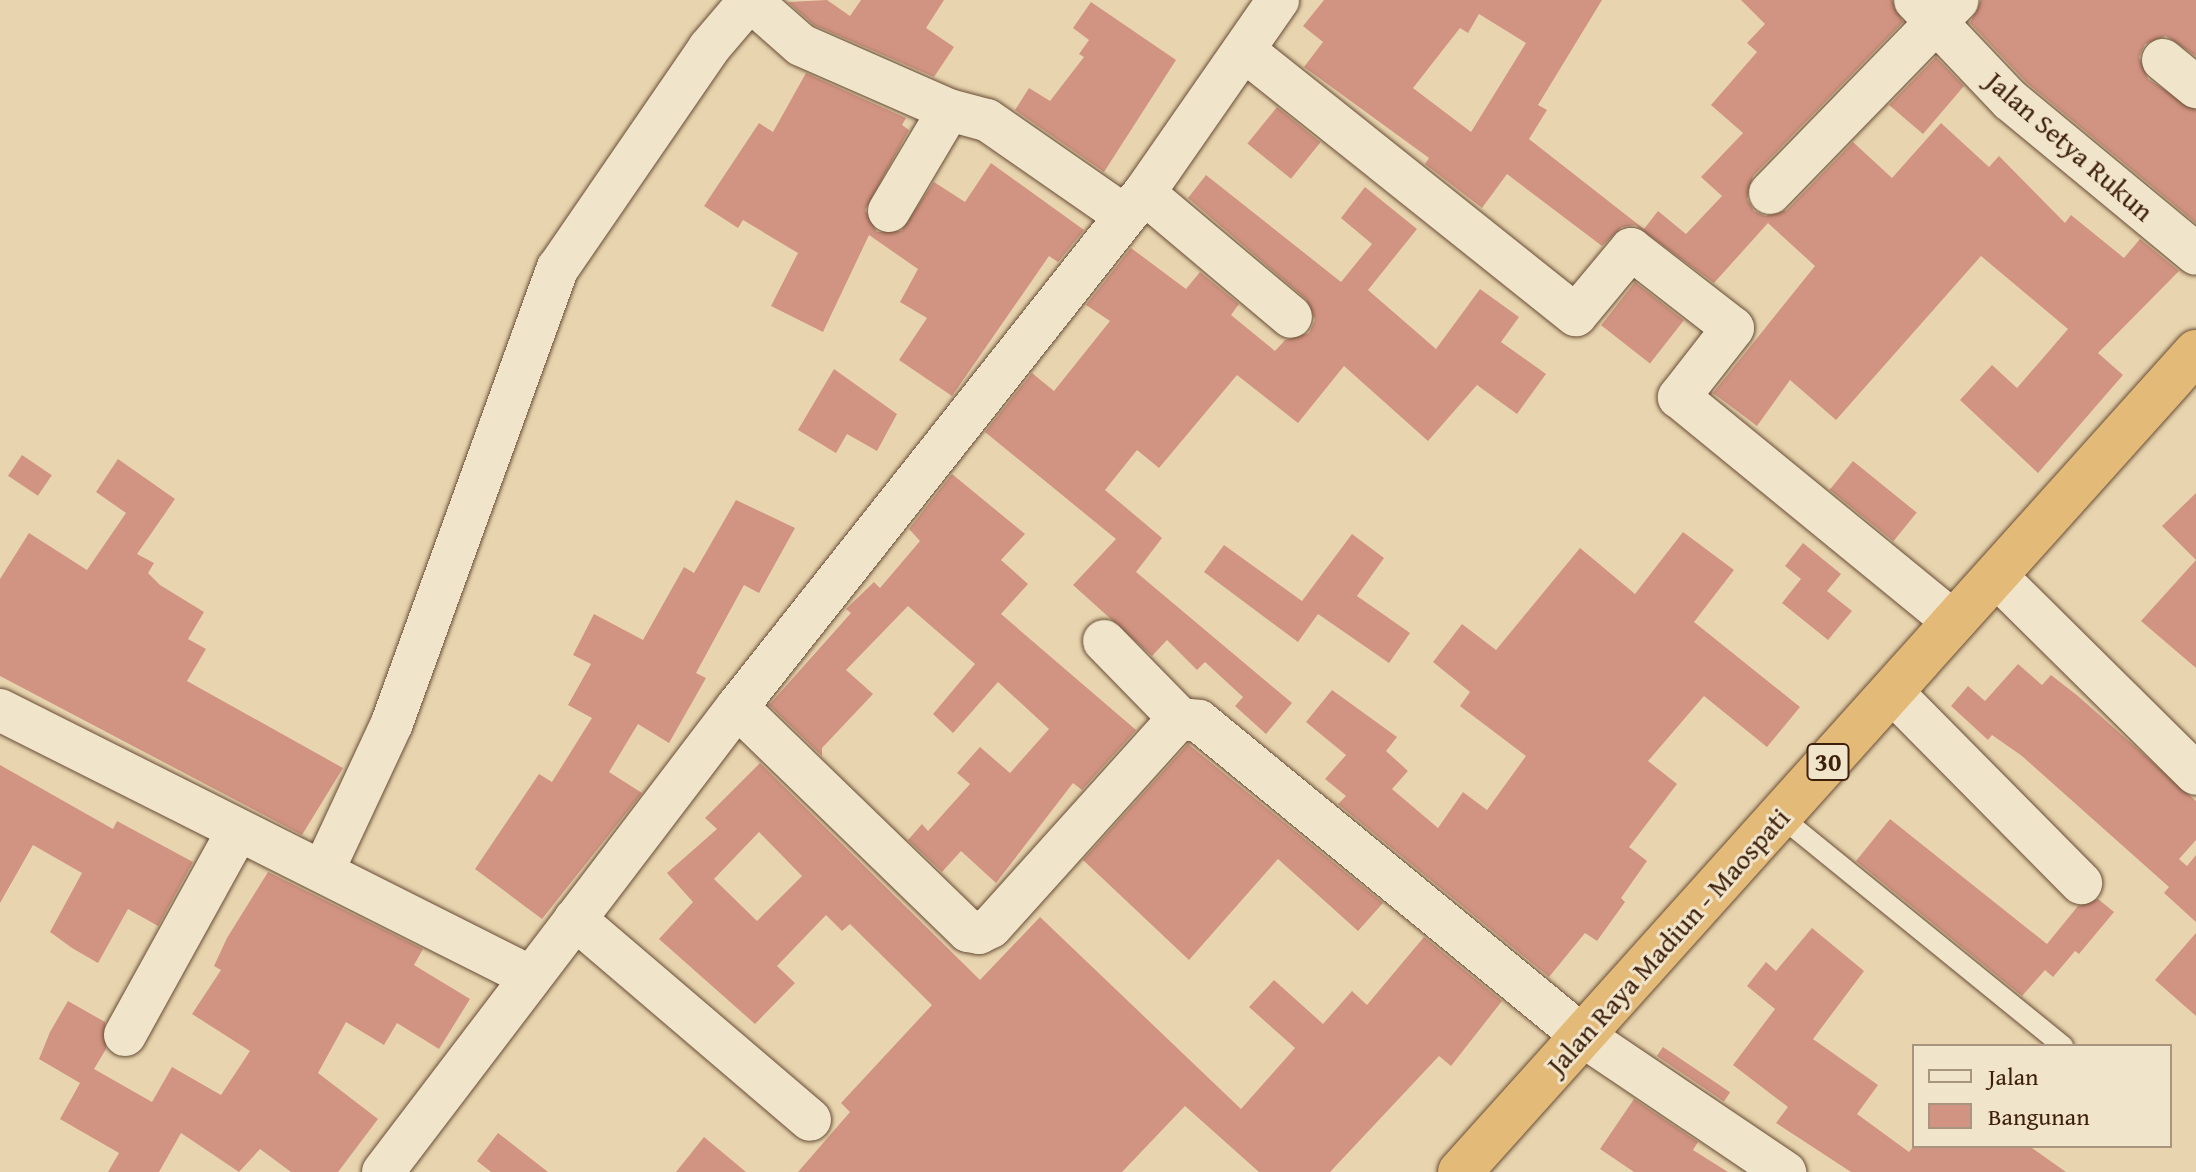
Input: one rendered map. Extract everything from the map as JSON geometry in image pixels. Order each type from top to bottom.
[{"type":"highway","name":"Jalan Raya Madiun - Maospati","points":[[1460,1172],[2196,352]]},
{"type":"street","points":[[383,1172],[737,707],[1134,205],[1246,52],[1278,0]]},
{"type":"street","points":[[324,869],[398,709],[558,268],[709,48],[749,1],[801,45],[949,110],[987,120],[1134,205],[1291,317]]},
{"type":"street","points":[[1770,193],[1937,7]]},
{"type":"street","name":"Jalan Setya Rukun","points":[[1937,7],[2010,100],[2196,254]]},
{"type":"street","points":[[1246,52],[1576,315],[1631,249],[1733,328],[1679,397],[1953,621]]},
{"type":"street","points":[[2163,60],[2196,87]]},
{"type":"street","points":[[889,211],[949,110]]},
{"type":"street","points":[[1996,576],[2196,774]]},
{"type":"street","points":[[1104,641],[1180,719],[1211,729],[1583,1036],[1785,1172]]},
{"type":"street","points":[[1892,692],[2081,883]]},
{"type":"street","points":[[737,707],[968,931],[979,933],[991,927],[1180,719]]},
{"type":"street","points":[[0,710],[238,830],[324,869],[531,977]]},
{"type":"street","points":[[125,1035],[238,830]]},
{"type":"street","points":[[575,919],[810,1120]]},
{"type":"lane","points":[[1780,816],[2061,1044]]},
{"type":"building","points":[[827,0],[850,16],[861,0],[944,0],[926,28],[954,47],[934,77],[814,25],[788,2]]},
{"type":"building","points":[[1324,0],[1602,0],[1538,105],[1547,110],[1529,139],[1644,229],[1658,211],[1686,234],[1722,196],[1701,177],[1743,133],[1711,105],[1757,52],[1747,43],[1765,24],[1741,0],[1892,0],[1903,22],[1753,176],[1747,199],[1754,211],[1765,216],[1787,210],[1853,142],[1892,178],[1941,123],[1989,167],[1999,156],[2065,223],[2071,215],[2124,258],[2140,239],[2179,271],[2098,353],[2123,375],[2038,473],[1960,400],[1992,365],[2017,388],[2068,329],[1981,256],[1836,420],[1790,380],[1757,426],[1713,393],[1815,266],[1768,223],[1714,283],[1635,225],[1622,227],[1602,246],[1507,174],[1482,208],[1425,164],[1429,158],[1304,67],[1323,42],[1303,26]],"holes":[[[1479,14],[1526,43],[1471,132],[1413,88],[1460,28],[1468,33]]]},
{"type":"building","points":[[1981,0],[2196,0],[2196,56],[2166,36],[2145,44],[2139,57],[2148,79],[2196,110],[2196,223],[2026,82],[1970,23]]},
{"type":"building","points":[[1091,2],[1176,60],[1104,172],[1015,110],[1029,88],[1050,101],[1084,57],[1079,54],[1089,40],[1073,28]]},
{"type":"building","points":[[1936,57],[1964,86],[1923,134],[1889,105]]},
{"type":"building","points":[[806,73],[906,118],[902,125],[909,130],[865,210],[877,232],[901,231],[934,182],[965,202],[991,163],[1084,230],[1058,262],[1049,256],[952,396],[899,360],[927,318],[900,302],[918,269],[869,235],[823,332],[771,306],[798,253],[743,220],[738,228],[704,206],[759,123],[773,132]]},
{"type":"building","points":[[1277,107],[1321,142],[1291,179],[1247,144]]},
{"type":"building","points":[[1206,175],[1341,282],[1372,244],[1341,218],[1365,187],[1417,229],[1368,290],[1436,349],[1480,289],[1519,317],[1501,342],[1546,374],[1517,414],[1477,385],[1428,441],[1344,366],[1298,423],[1237,375],[1159,468],[1137,450],[1105,490],[1162,538],[1136,572],[1292,703],[1266,734],[1235,706],[1243,697],[1205,662],[1197,670],[1167,640],[1152,656],[1073,585],[1116,539],[985,432],[1032,373],[1054,391],[1110,321],[1086,305],[1131,248],[1186,289],[1200,272],[1239,304],[1231,315],[1275,351],[1285,340],[1309,333],[1315,320],[1306,299],[1188,198]]},
{"type":"building","points":[[1635,282],[1684,320],[1650,364],[1601,325]]},
{"type":"building","points":[[834,369],[897,414],[877,451],[847,434],[836,453],[798,430]]},
{"type":"building","points":[[22,455],[52,475],[38,496],[8,476]]},
{"type":"building","points":[[118,459],[175,499],[137,554],[154,563],[148,573],[160,585],[204,612],[188,639],[206,649],[187,681],[343,768],[302,835],[0,676],[0,579],[29,533],[87,570],[126,513],[96,492]]},
{"type":"building","points":[[1853,461],[1917,513],[1893,541],[1830,490]]},
{"type":"building","points":[[952,474],[1025,534],[1001,560],[1028,584],[1001,614],[1136,730],[1082,790],[1073,783],[996,883],[961,851],[942,872],[908,840],[922,824],[928,831],[970,784],[957,773],[980,747],[1010,773],[1049,729],[998,682],[953,733],[933,714],[975,664],[908,606],[846,670],[873,694],[822,748],[822,756],[769,705],[851,613],[846,609],[874,582],[880,588],[920,541],[909,529]]},
{"type":"building","points":[[2196,493],[2196,560],[2162,526]]},
{"type":"building","points":[[736,500],[795,528],[759,593],[744,585],[696,673],[706,678],[669,743],[638,724],[609,772],[642,793],[542,919],[475,869],[539,774],[552,782],[592,718],[568,705],[591,664],[573,655],[594,614],[643,640],[684,567],[694,573]]},
{"type":"building","points":[[1683,532],[1734,570],[1694,622],[1800,707],[1767,747],[1704,696],[1648,761],[1677,784],[1629,847],[1647,861],[1621,898],[1625,902],[1597,941],[1585,933],[1549,977],[1338,804],[1346,796],[1325,779],[1346,755],[1306,722],[1332,690],[1397,737],[1386,751],[1408,771],[1392,789],[1438,828],[1463,792],[1487,810],[1526,756],[1460,706],[1470,692],[1433,662],[1462,624],[1496,650],[1580,548],[1635,594]]},
{"type":"building","points":[[1352,534],[1384,558],[1357,596],[1410,633],[1389,663],[1318,614],[1298,642],[1204,572],[1224,545],[1302,601]]},
{"type":"building","points":[[1803,543],[1841,574],[1827,591],[1852,611],[1828,640],[1782,603],[1801,579],[1785,566]]},
{"type":"building","points":[[2196,560],[2196,668],[2141,621]]},
{"type":"building","points":[[2018,664],[2042,685],[2051,675],[2196,801],[2196,840],[2179,859],[2187,866],[2196,855],[2196,922],[2164,893],[2169,887],[2022,756],[1992,735],[1988,740],[1951,706],[1968,686],[1985,701]]},
{"type":"building","points":[[1188,744],[1383,903],[1358,931],[1278,859],[1189,960],[1083,860]]},
{"type":"building","points":[[760,763],[980,980],[1040,917],[1241,1109],[1295,1048],[1249,1007],[1274,980],[1323,1024],[1352,991],[1367,1005],[1424,937],[1502,1001],[1451,1066],[1439,1056],[1330,1172],[1259,1172],[1185,1106],[1122,1172],[798,1172],[850,1112],[841,1103],[932,1005],[850,924],[842,931],[826,915],[777,966],[795,983],[755,1024],[659,939],[693,902],[667,873],[717,829],[705,818]],"holes":[[[759,832],[802,876],[757,921],[714,879]]]},
{"type":"building","points":[[0,765],[113,829],[117,821],[193,862],[158,926],[128,909],[98,963],[72,948],[50,932],[82,873],[33,845],[0,903]]},
{"type":"building","points":[[1890,819],[2047,944],[2078,906],[2098,899],[2114,912],[2079,954],[2075,951],[2053,977],[2045,970],[2022,996],[1856,861]]},
{"type":"building","points":[[268,872],[423,949],[414,965],[470,999],[439,1049],[397,1023],[384,1045],[346,1022],[318,1073],[378,1119],[338,1172],[291,1172],[260,1149],[239,1172],[181,1133],[159,1172],[108,1172],[119,1153],[60,1119],[80,1083],[39,1059],[50,1032],[68,1001],[105,1022],[106,1049],[94,1069],[152,1102],[172,1067],[221,1095],[250,1051],[192,1014],[221,970],[214,966],[227,938]]},
{"type":"building","points":[[1812,928],[1864,971],[1813,1039],[1878,1085],[1857,1114],[1909,1152],[1912,1148],[2032,1148],[2066,1172],[1851,1172],[1776,1123],[1788,1107],[1733,1065],[1775,1009],[1747,986],[1766,962],[1776,971]]},
{"type":"building","points":[[2196,933],[2196,1016],[2155,980]]},
{"type":"building","points":[[1663,1047],[1730,1092],[1724,1101],[1657,1056]]},
{"type":"building","points":[[1634,1099],[1698,1142],[1693,1150],[1728,1172],[1634,1172],[1600,1149]]},
{"type":"building","points":[[498,1133],[548,1172],[491,1172],[477,1161]]},
{"type":"building","points":[[704,1137],[746,1172],[676,1172]]}]
